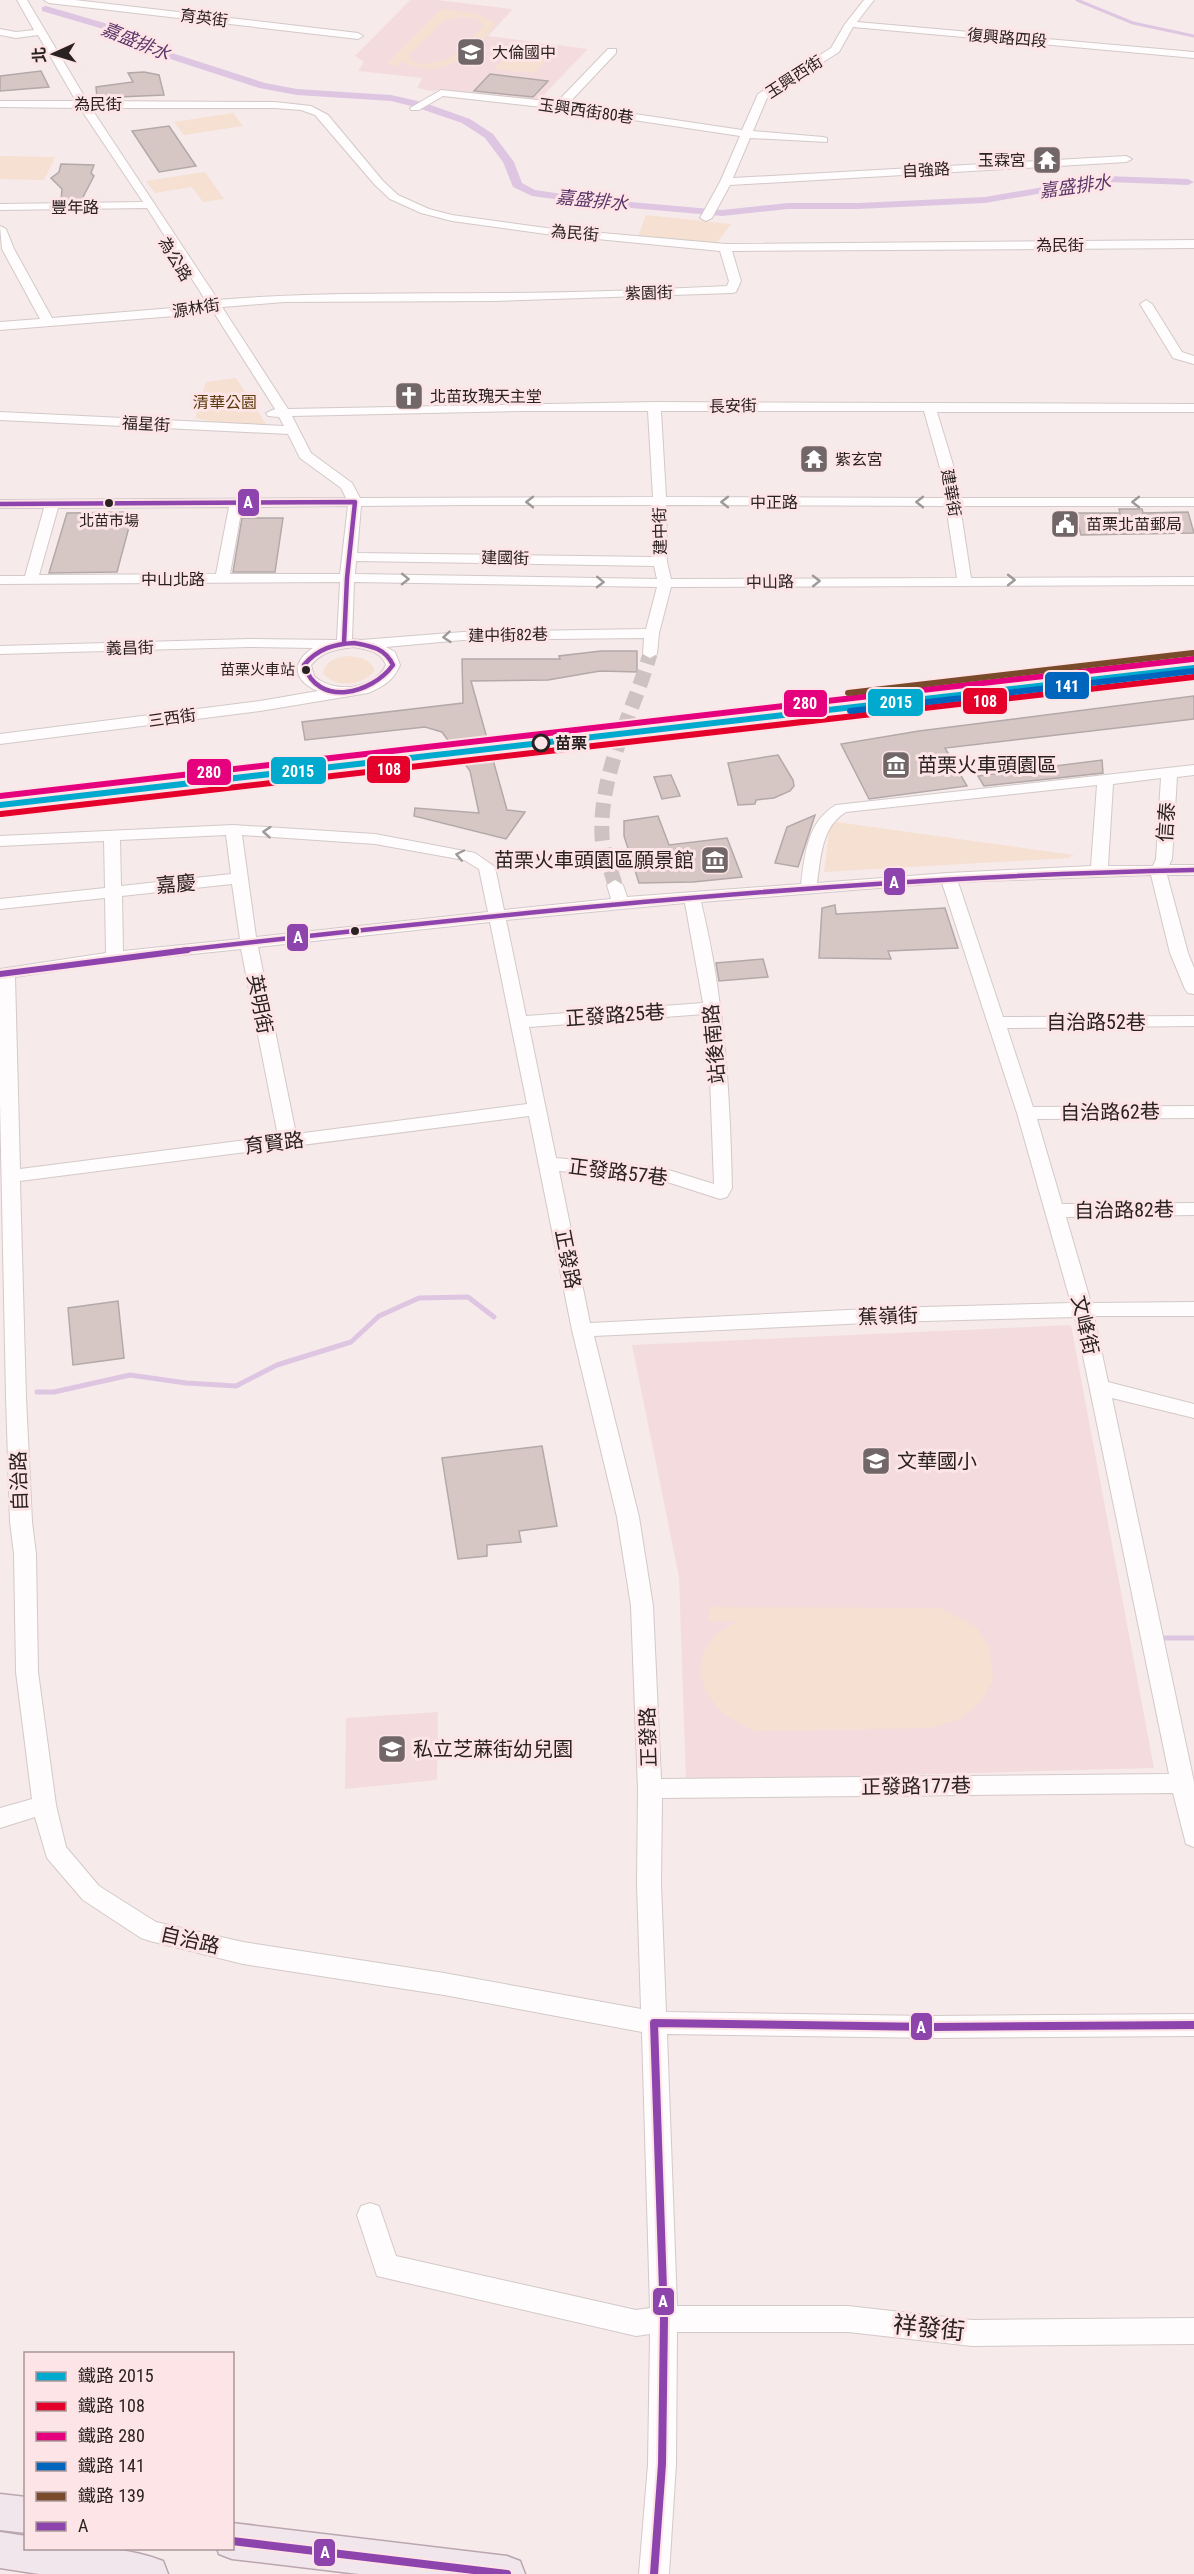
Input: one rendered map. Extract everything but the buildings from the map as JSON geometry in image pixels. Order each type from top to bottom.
[{"type":"main road","points":[[0,2512],[24,2515]]},
{"type":"main road","points":[[234,2541],[507,2574]]},
{"type":"main road","points":[[0,2550],[150,2574]]},
{"type":"street","name":"為公路","points":[[11,0],[36,32],[78,104],[131,180],[278,412],[306,470],[328,488],[355,502]]},
{"type":"street","name":"為公路","points":[[22,0],[36,32]]},
{"type":"street","name":"育英街","points":[[49,0],[358,36]]},
{"type":"street","points":[[850,24],[869,0]]},
{"type":"street","name":"復興路四段","points":[[850,24],[1194,56]]},
{"type":"street","name":"玉興西街","points":[[706,218],[726,182],[762,96],[835,50],[850,24]]},
{"type":"street","points":[[0,32],[16,35],[36,32]]},
{"type":"street","points":[[560,106],[612,51]]},
{"type":"street","name":"玉興西街80巷","points":[[415,108],[441,93],[560,106],[746,134],[823,140]]},
{"type":"street","name":"為民街","points":[[0,104],[275,105],[306,108],[317,111],[324,117],[379,183],[394,197],[425,211],[452,218],[546,231],[726,248],[1194,244]]},
{"type":"street","name":"自強路","points":[[726,182],[1126,159]]},
{"type":"street","name":"豐年路","points":[[0,207],[147,206]]},
{"type":"street","points":[[0,229],[8,249],[48,322]]},
{"type":"street","name":"紫園街","points":[[522,296],[732,289],[735,281],[726,255],[726,248]]},
{"type":"street","name":"源林街","points":[[0,326],[187,311],[209,304],[284,298],[393,293],[522,296]]},
{"type":"street","points":[[1146,304],[1177,355],[1194,360]]},
{"type":"street","name":"長安街","points":[[278,412],[654,406],[1194,408]]},
{"type":"street","name":"建中街","points":[[650,654],[652,633],[665,583],[660,562],[660,502],[654,406]]},
{"type":"street","name":"建華街","points":[[930,408],[947,468],[964,580]]},
{"type":"street","name":"福星街","points":[[0,416],[286,430]]},
{"type":"street","points":[[340,644],[355,502]]},
{"type":"street","name":"中正路","points":[[0,504],[1194,502]]},
{"type":"street","points":[[30,579],[52,504]]},
{"type":"street","points":[[222,579],[236,504]]},
{"type":"street","name":"建國街","points":[[349,557],[660,562]]},
{"type":"street","name":"中山路","points":[[347,578],[665,583],[964,580],[1194,581]]},
{"type":"street","name":"中山北路","points":[[0,580],[347,578]]},
{"type":"street","name":"建中街82巷","points":[[363,644],[463,636],[652,633]]},
{"type":"street","points":[[261,644],[363,644],[386,652],[392,658],[394,666],[392,673],[373,686],[343,691],[317,686],[309,680],[294,647],[261,644]]},
{"type":"street","name":"義昌街","points":[[0,650],[261,644]]},
{"type":"street","points":[[304,665],[315,652],[340,644]]},
{"type":"street","name":"三西街","points":[[0,739],[260,706],[343,691]]},
{"type":"street","points":[[808,890],[822,823],[842,808],[955,798],[1105,778],[1194,770]]},
{"type":"street","name":"信泰","points":[[1158,871],[1164,859],[1169,773]]},
{"type":"street","points":[[1099,871],[1105,778]]},
{"type":"street","points":[[0,841],[233,830]]},
{"type":"street","name":"英明街","points":[[233,830],[249,944],[288,1141]]},
{"type":"street","name":"正發路","points":[[233,830],[375,839],[469,856],[488,867],[496,916],[582,1330],[628,1517],[642,1606],[650,1789],[649,1884],[664,2319],[662,2464],[654,2574]]},
{"type":"street","points":[[112,836],[115,957]]},
{"type":"street","points":[[3,974],[115,957],[620,903],[948,878],[1099,871],[1194,870]]},
{"type":"street","points":[[1158,871],[1179,953],[1194,989]]},
{"type":"street","name":"嘉慶","points":[[0,904],[239,878]]},
{"type":"street","name":"文峰街","points":[[948,878],[998,1023],[1083,1309],[1194,1837]]},
{"type":"street","points":[[615,885],[620,903]]},
{"type":"street","name":"站後南路","points":[[692,897],[705,959],[711,1008],[721,1122],[723,1188],[720,1193]]},
{"type":"street","name":"自治路","points":[[3,974],[11,1176],[10,1397],[25,1554],[27,1672],[44,1805],[55,1851],[91,1893],[150,1931],[243,1953],[444,1984],[654,2023],[933,2027],[1194,2025]]},
{"type":"street","name":"正發路25巷","points":[[519,1022],[711,1008]]},
{"type":"street","name":"自治路52巷","points":[[998,1023],[1194,1021]]},
{"type":"street","name":"育賢路","points":[[11,1176],[536,1110]]},
{"type":"street","name":"自治路62巷","points":[[1026,1113],[1194,1112]]},
{"type":"street","name":"正發路57巷","points":[[549,1164],[662,1174],[720,1193]]},
{"type":"street","name":"自治路82巷","points":[[1053,1210],[1194,1209]]},
{"type":"street","name":"蕉嶺街","points":[[582,1330],[771,1320],[1083,1309],[1194,1309]]},
{"type":"street","points":[[1099,1387],[1194,1411]]},
{"type":"street","name":"正發路177巷","points":[[650,1789],[1182,1783]]},
{"type":"street","points":[[0,1818],[44,1805]]},
{"type":"street","name":"祥發街","points":[[370,2215],[386,2266],[636,2323],[664,2319],[848,2319],[972,2333],[1194,2331]]},
{"type":"shaded area","name":"大倫國中","points":[[410,0],[437,0],[513,9],[488,36],[588,49],[536,103],[442,90],[431,91],[417,88],[422,78],[358,71],[364,62],[355,56]]},
{"type":"shaded area","name":"文華國小","points":[[1071,1325],[1154,1768],[686,1781],[679,1577],[632,1345]]},
{"type":"shaded area","name":"私立芝蔴街幼兒園","points":[[438,1712],[437,1780],[345,1789],[346,1718]]},
{"type":"green space","points":[[441,9],[476,14],[495,24],[487,36],[467,55],[442,67],[429,69],[402,61],[397,66],[387,64]],"holes":[[[459,17],[475,18],[483,25],[458,52],[443,61],[424,64],[415,62],[408,56],[445,20]]]},
{"type":"green space","points":[[516,45],[556,49],[534,73],[494,69]]},
{"type":"green space","points":[[233,113],[243,126],[184,135],[174,122]]},
{"type":"green space","points":[[0,156],[55,157],[44,180],[0,179]]},
{"type":"green space","points":[[205,172],[224,199],[203,202],[192,187],[155,193],[146,181]]},
{"type":"green space","points":[[646,215],[731,224],[715,245],[638,237]]},
{"type":"green space","name":"清華公園","points":[[236,378],[268,427],[229,425],[195,418],[206,382]]},
{"type":"green space","points":[[347,656],[364,659],[375,670],[364,679],[349,684],[335,682],[323,673],[329,662]]},
{"type":"green space","points":[[836,822],[1074,855],[1068,858],[824,872],[830,825]]},
{"type":"green space","points":[[709,1607],[939,1608],[976,1627],[989,1647],[993,1680],[980,1703],[961,1718],[930,1728],[753,1731],[722,1713],[707,1693],[699,1671],[705,1650],[716,1634],[737,1621],[709,1621]]},
{"type":"waterway","points":[[1077,0],[1133,23],[1194,36]]},
{"type":"waterway","name":"嘉盛排水","points":[[46,9],[114,29],[165,54],[263,86],[297,92],[391,98],[418,104],[466,121],[489,136],[508,162],[517,185],[532,193],[597,202],[722,213],[788,206],[858,206],[985,200],[1107,179],[1188,182]]},
{"type":"waterway","points":[[37,1392],[54,1392],[130,1375],[186,1383],[236,1386],[277,1365],[351,1342],[379,1316],[419,1298],[468,1297],[494,1317]]},
{"type":"waterway","points":[[1165,1638],[1194,1638]]},
{"type":"tunnel","points":[[615,885],[605,855],[602,836],[606,789],[618,744],[650,654]]},
{"type":"railway","points":[[0,800],[849,702]]},
{"type":"rail line","name":"139","points":[[848,693],[1193,653]]},
{"type":"rail line","name":"280","points":[[0,796],[1193,659]]},
{"type":"rail line","name":"2015","points":[[0,805],[1194,668]]},
{"type":"rail line","name":"141","points":[[850,711],[1194,671]]},
{"type":"rail line","name":"108","points":[[1,814],[1194,677]]},
{"type":"transit line","name":"A","points":[[0,504],[355,502],[347,578],[344,643]]},
{"type":"transit line","name":"A","points":[[354,643],[378,648],[387,654],[393,665],[385,676],[373,684],[344,692],[330,691],[317,686],[308,678],[304,665],[314,655],[339,644],[354,643]]},
{"type":"transit line","name":"A","points":[[0,974],[221,946],[724,894],[1006,876],[1194,870]]},
{"type":"transit line","name":"A","points":[[654,2574],[662,2464],[664,2319],[654,2023],[933,2027],[1194,2025]]},
{"type":"transit line","name":"A","points":[[234,2541],[507,2574]]},
{"type":"place","name":"大倫國中","points":[[471,52]]},
{"type":"place","name":"玉霖宮","points":[[1047,160]]},
{"type":"place","name":"北苗玫瑰天主堂","points":[[409,396]]},
{"type":"place","name":"紫玄宮","points":[[814,459]]},
{"type":"place","name":"北苗市場","points":[[109,503]]},
{"type":"place","name":"苗栗北苗郵局","points":[[1065,524]]},
{"type":"place","name":"苗栗火車站","points":[[306,670]]},
{"type":"place","name":"苗栗","points":[[541,743]]},
{"type":"place","name":"苗栗火車頭園區","points":[[896,765]]},
{"type":"place","name":"苗栗火車頭園區願景館","points":[[715,860]]},
{"type":"place","name":"文華國小","points":[[876,1461]]},
{"type":"place","name":"私立芝蔴街幼兒園","points":[[392,1749]]}]
